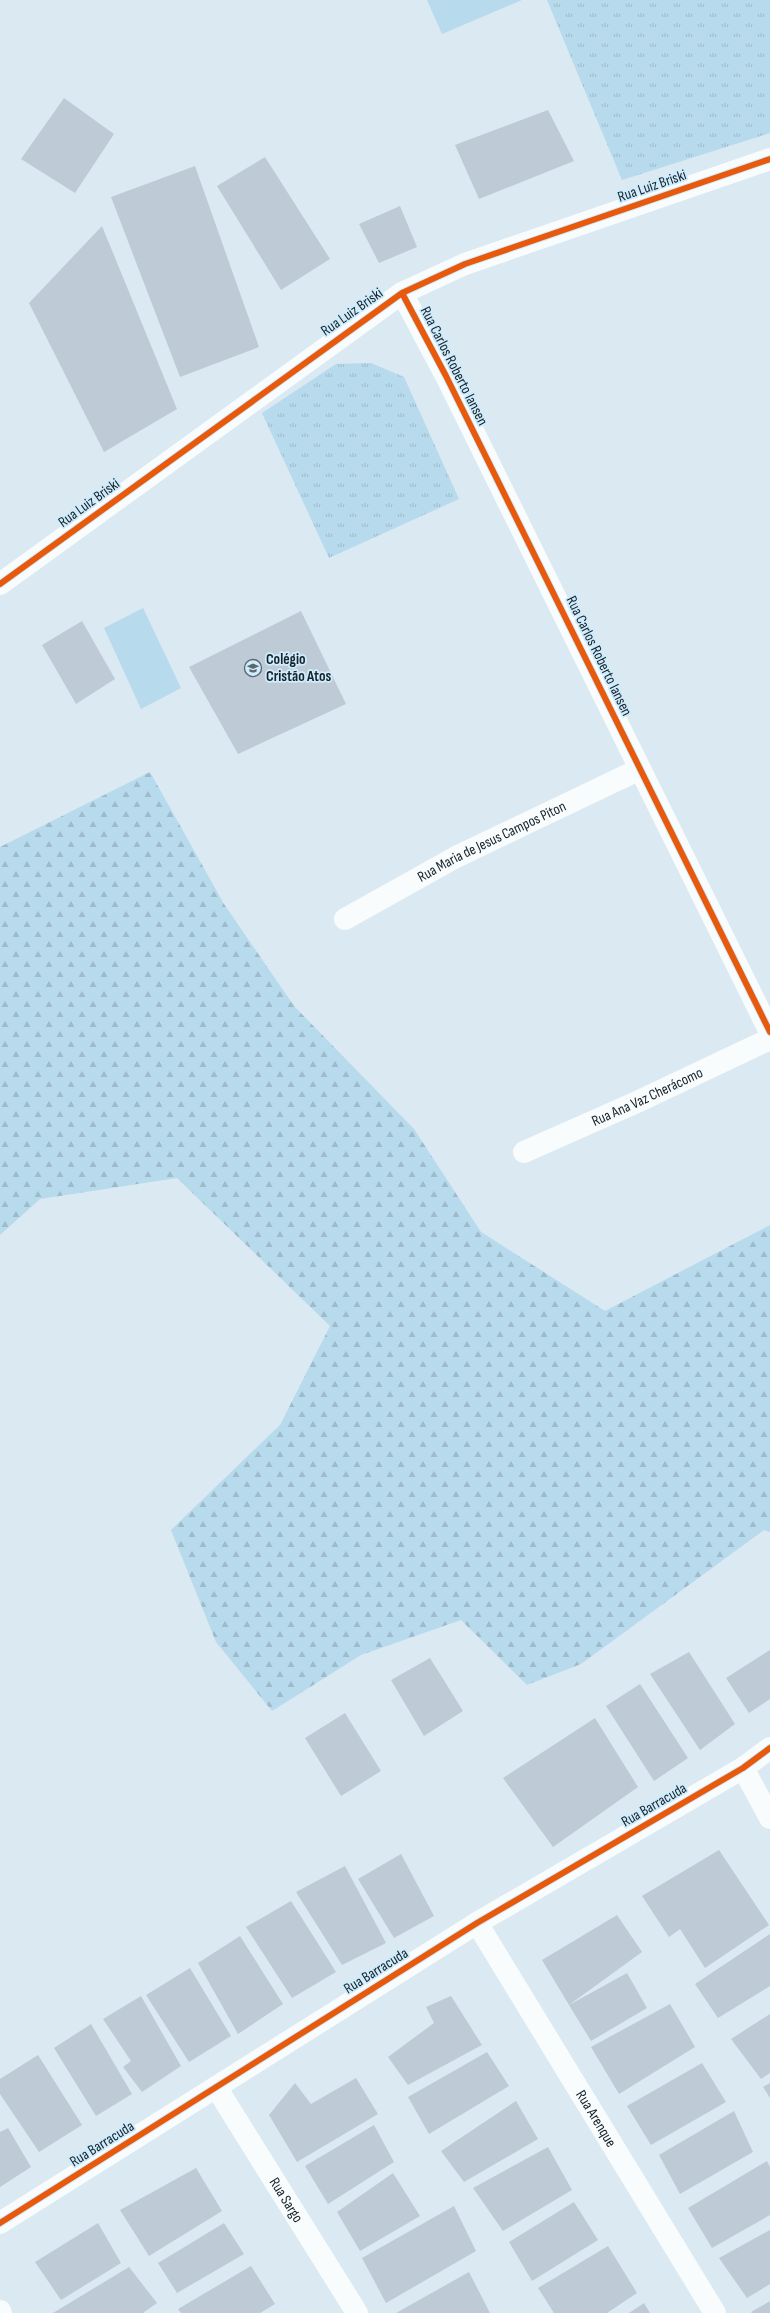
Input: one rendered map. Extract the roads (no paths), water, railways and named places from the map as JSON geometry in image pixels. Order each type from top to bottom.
[{"type":"street","name":"Rua Luiz Briski","points":[[0,584],[402,293],[465,264],[770,159]]},
{"type":"street","name":"Rua Carlos Roberto Iansen","points":[[402,293],[446,376],[770,1032]]},
{"type":"street","name":"Rua Maria de Jesus Campos Piton","points":[[345,919],[456,857],[640,769]]},
{"type":"street","name":"Rua Ana Vaz Cherácomo","points":[[524,1152],[638,1102],[770,1039]]},
{"type":"street","name":"Rua Barracuda","points":[[0,2223],[477,1923],[743,1768],[770,1748]]},
{"type":"street","points":[[743,1768],[770,1818]]},
{"type":"street","name":"Rua Arenque","points":[[477,1923],[715,2313]]},
{"type":"street","name":"Rua Sargo","points":[[216,2087],[357,2313]]},
{"type":"place","name":"Colégio Cristão Atos","points":[[253,668]]}]
